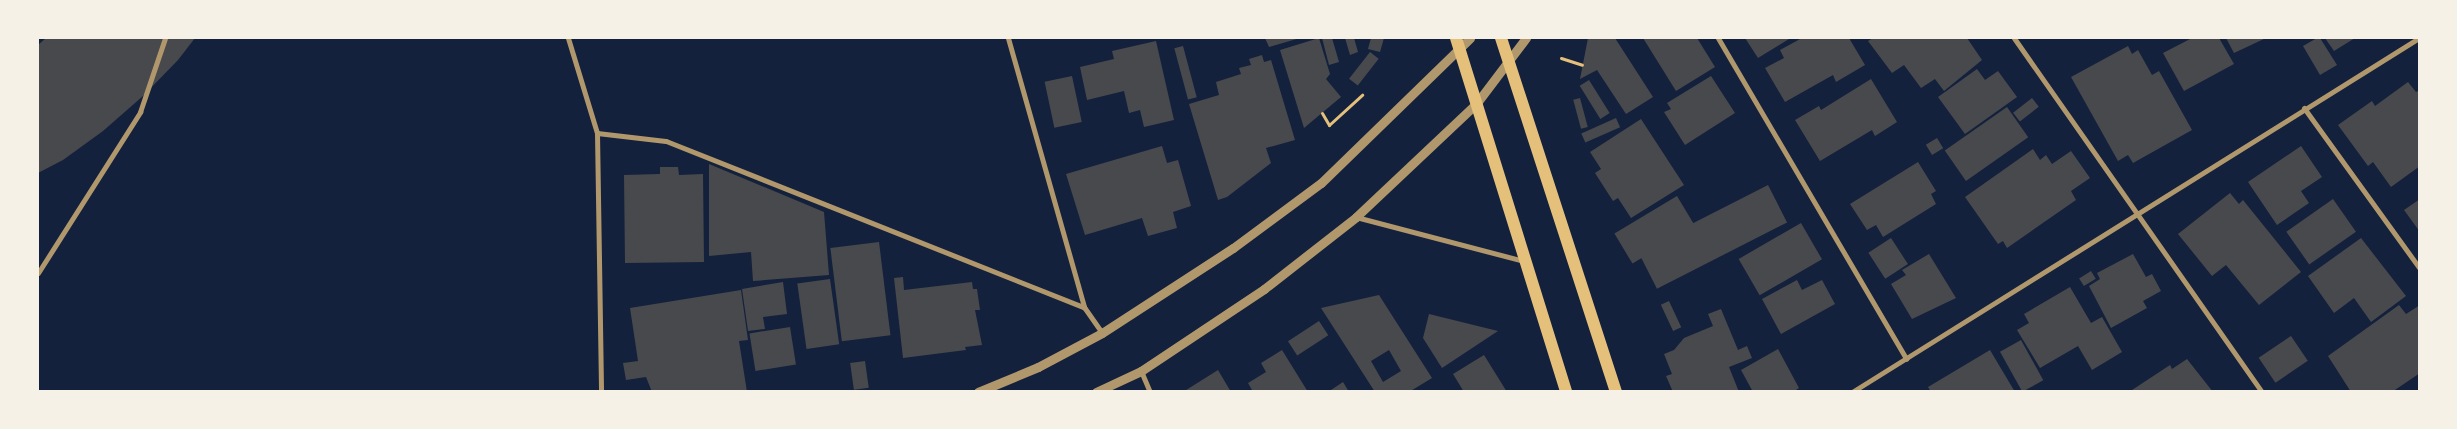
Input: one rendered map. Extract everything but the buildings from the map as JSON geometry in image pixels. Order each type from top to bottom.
[{"type":"main road","points":[[1501,38],[1510,60],[1616,392]]},
{"type":"main road","points":[[1458,42],[1566,392]]},
{"type":"street","points":[[38,273],[140,112],[165,38]]},
{"type":"street","points":[[568,38],[597,133],[601,392]]},
{"type":"street","points":[[1008,38],[1084,307],[1102,333]]},
{"type":"street","points":[[978,392],[1038,367],[1102,333],[1233,248],[1321,183],[1458,42],[1470,38]]},
{"type":"street","points":[[1096,392],[1141,371],[1264,289],[1356,217],[1476,104],[1526,38]]},
{"type":"street","points":[[1718,38],[1906,359]]},
{"type":"street","points":[[2014,38],[2262,392]]},
{"type":"street","points":[[1852,392],[2135,212],[2419,38]]},
{"type":"street","points":[[2304,108],[2420,269]]},
{"type":"street","points":[[597,133],[666,141],[1084,307]]},
{"type":"street","points":[[1356,217],[1527,262]]},
{"type":"street","points":[[1141,371],[1150,392]]},
{"type":"path","points":[[1560,58],[1582,65]]},
{"type":"path","points":[[1322,113],[1329,125],[1362,96]]}]
